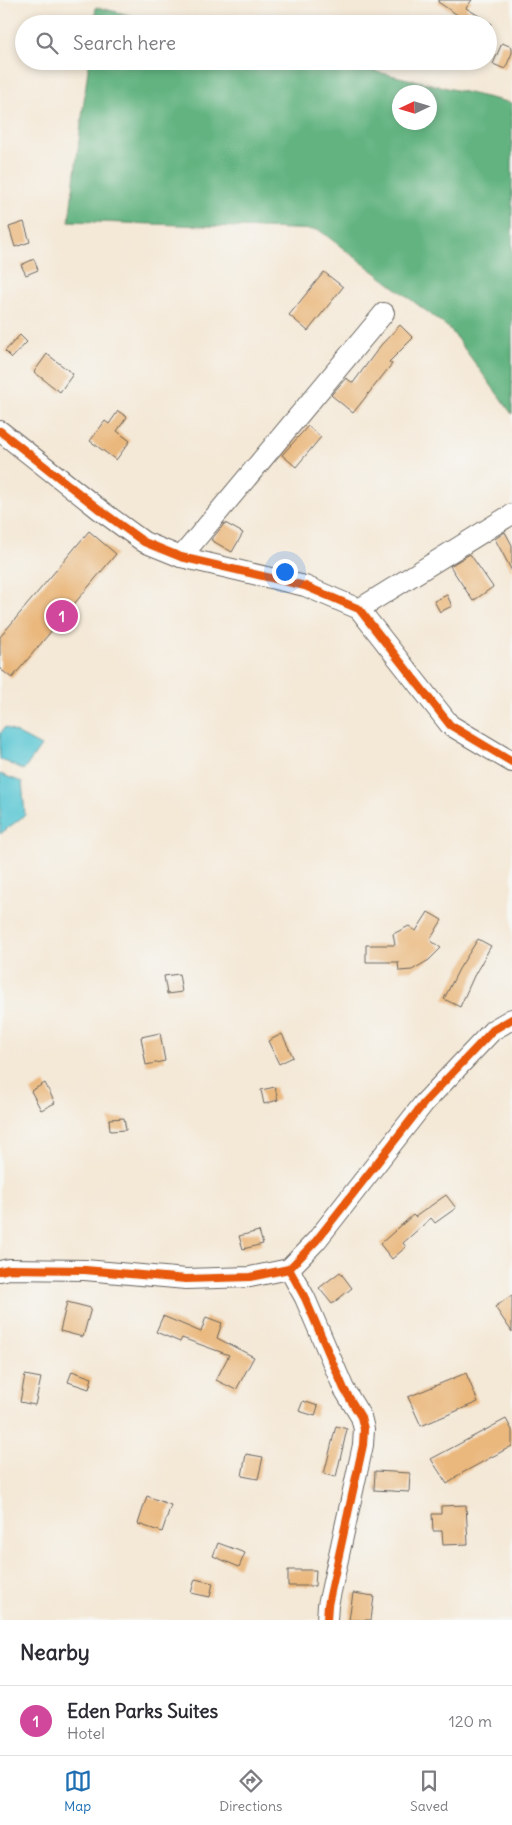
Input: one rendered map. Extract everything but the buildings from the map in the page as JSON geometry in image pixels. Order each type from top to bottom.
[{"type":"street","points":[[181,557],[384,313]]},
{"type":"street","points":[[0,431],[100,510],[144,542],[181,557],[305,586],[359,609],[450,725],[512,762]]},
{"type":"street","points":[[359,609],[512,514]]},
{"type":"street","points":[[0,1270],[9,1268],[85,1270],[186,1279],[250,1277],[289,1269],[316,1240],[424,1103],[493,1030],[512,1019]]},
{"type":"street","points":[[289,1269],[305,1298],[344,1389],[361,1417],[364,1429],[363,1445],[328,1606],[327,1620]]},
{"type":"green space","points":[[96,7],[129,15],[95,15]]},
{"type":"green space","points":[[88,70],[369,70],[434,85],[392,85],[392,130],[437,130],[437,86],[512,103],[512,414],[450,329],[319,230],[69,221]]},
{"type":"water","points":[[5,727],[41,746],[24,770],[0,759],[0,734]]},
{"type":"water","points":[[0,774],[22,782],[25,815],[0,834]]},
{"type":"cycle path","points":[[0,431],[100,510],[144,542],[181,557],[305,586],[359,609],[450,725],[512,762]]},
{"type":"cycle path","points":[[0,1271],[9,1269],[85,1270],[186,1279],[250,1277],[289,1269],[316,1241],[424,1103],[493,1030],[512,1019]]},
{"type":"cycle path","points":[[289,1269],[305,1298],[344,1389],[361,1417],[364,1429],[363,1445],[328,1605],[327,1620]]},
{"type":"place","name":"Eden Parks Suites","points":[[62,616]]}]
